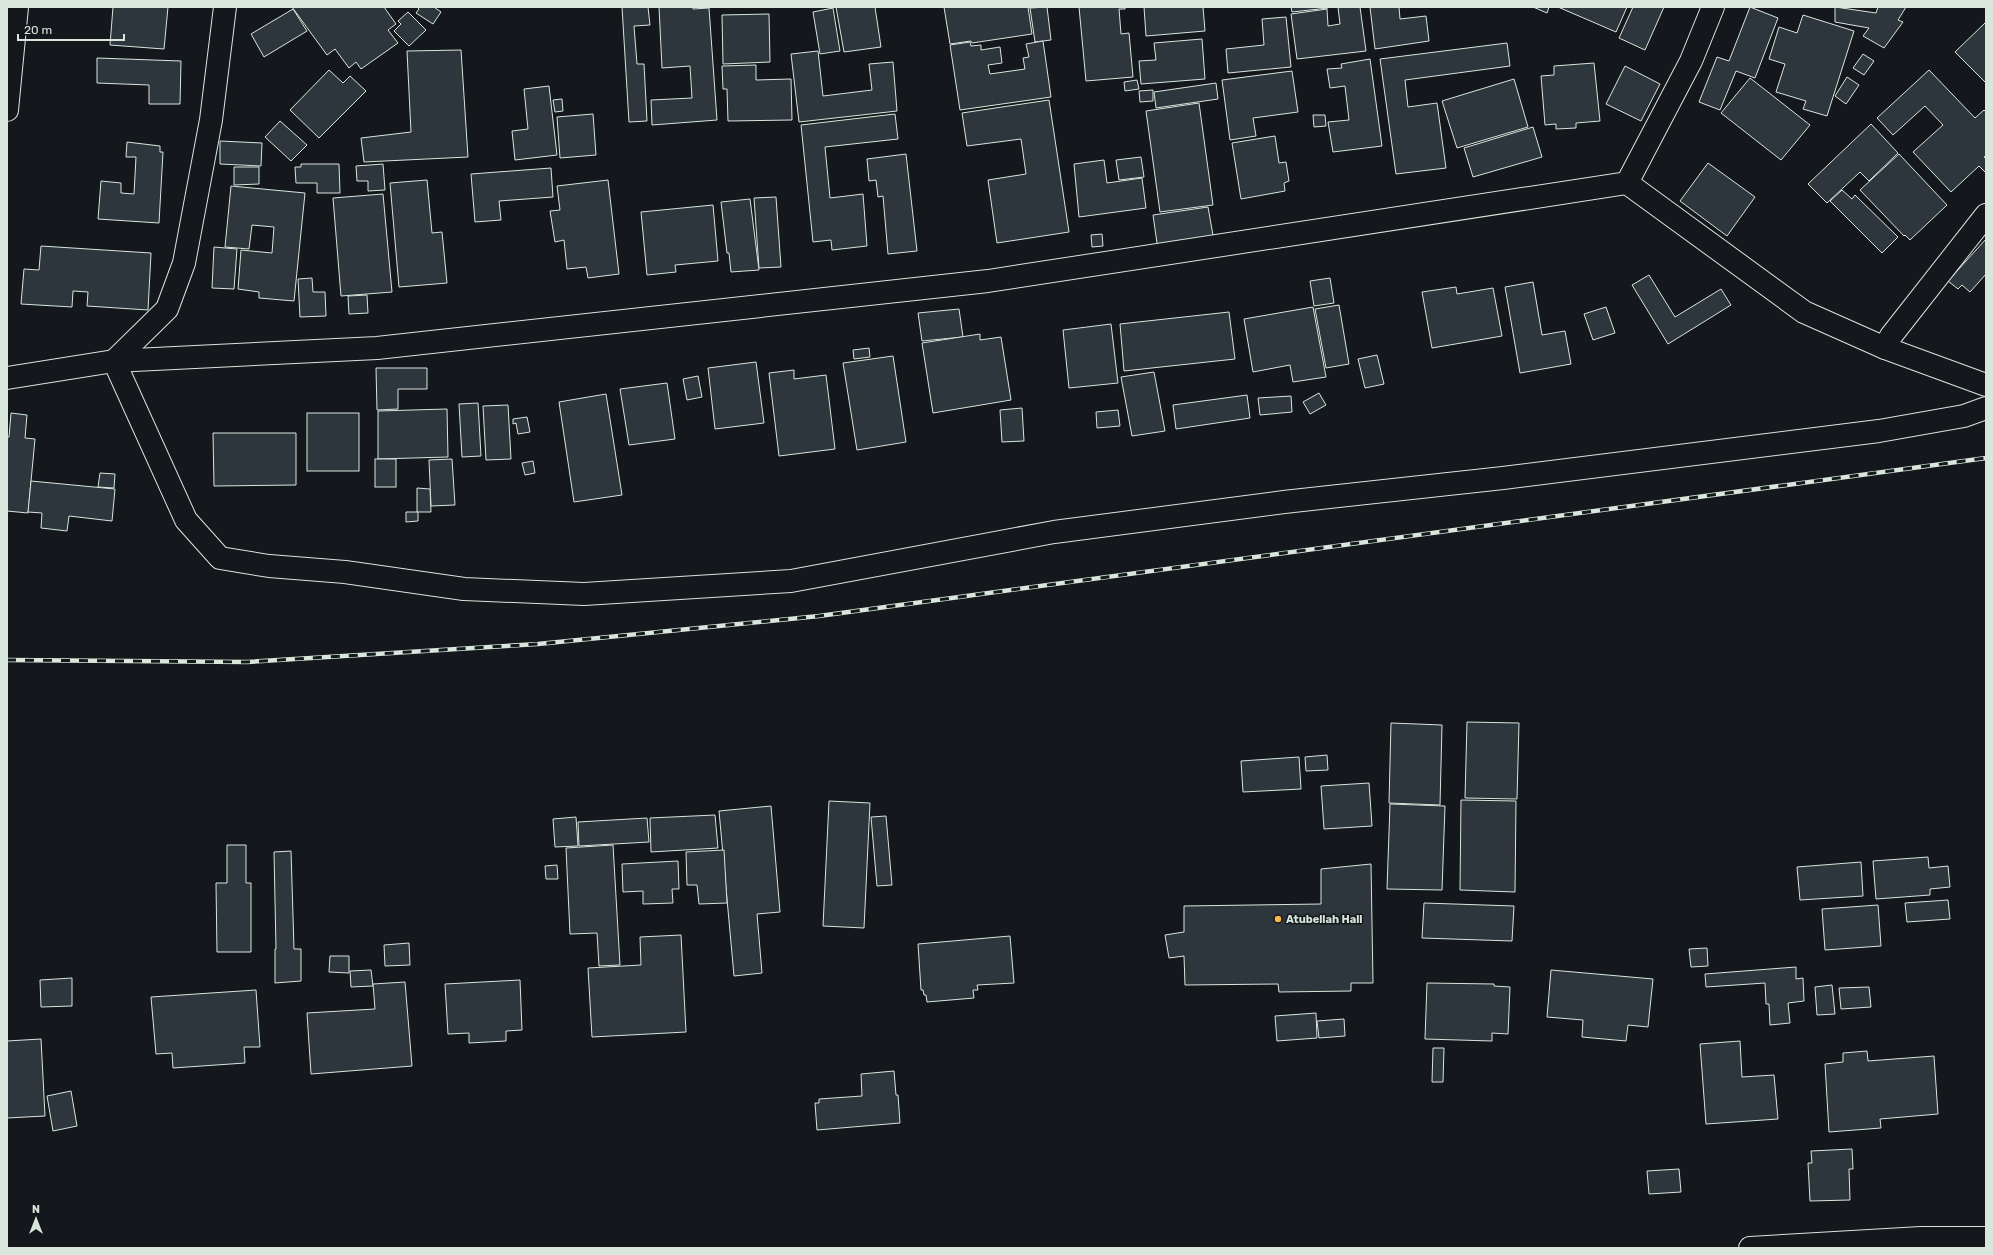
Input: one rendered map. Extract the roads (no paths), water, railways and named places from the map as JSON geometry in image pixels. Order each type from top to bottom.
[{"type":"street","points":[[7,110],[14,7]]},
{"type":"street","points":[[114,360],[167,309],[184,263],[211,120],[225,7]]},
{"type":"street","points":[[1627,183],[1691,61],[1713,7]]},
{"type":"street","points":[[7,378],[114,360],[377,348],[988,281],[1627,183],[1804,312],[1885,348],[1986,386]]},
{"type":"street","points":[[1885,348],[1891,336],[1986,215]]},
{"type":"street","points":[[114,360],[186,520],[220,558],[269,566],[345,572],[464,589],[584,594],[791,581],[1054,532],[1284,502],[1503,478],[1879,431],[1964,416],[1986,408]]},
{"type":"street","points":[[1750,1248],[1921,1238],[1986,1238]]},
{"type":"railway","points":[[7,660],[247,662],[538,644],[819,616],[1986,458]]},
{"type":"place","name":"Atubellah Hall","points":[[1278,919]]}]
